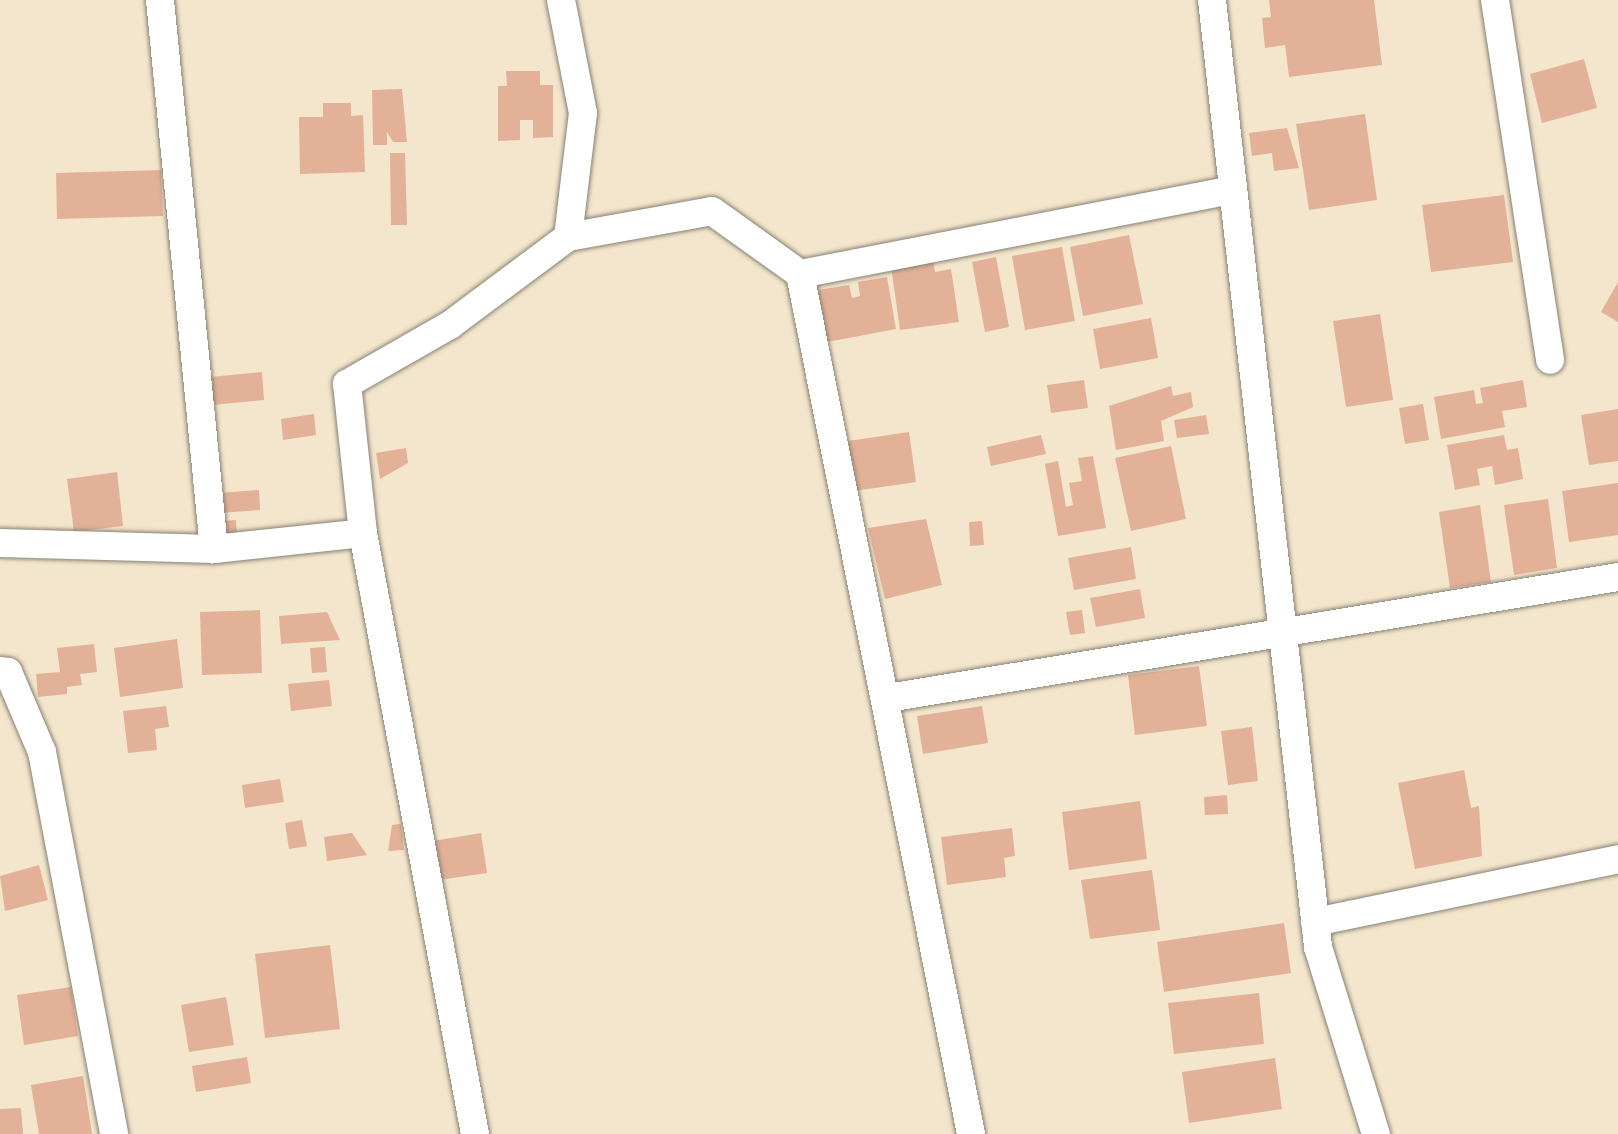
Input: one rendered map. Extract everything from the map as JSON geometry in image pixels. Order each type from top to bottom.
[{"type":"street","points":[[160,0],[214,549]]},
{"type":"street","points":[[561,0],[583,113],[568,237]]},
{"type":"street","points":[[1212,0],[1315,922],[1376,1134]]},
{"type":"street","points":[[1495,0],[1550,360]]},
{"type":"street","points":[[800,274],[1232,190]]},
{"type":"street","points":[[475,1134],[363,533],[347,384],[450,325],[568,237],[712,211],[800,274],[888,698],[971,1134]]},
{"type":"street","points":[[0,543],[214,549],[363,533]]},
{"type":"street","points":[[888,698],[1618,577]]},
{"type":"street","points":[[0,671],[8,672],[42,752],[114,1134]]},
{"type":"street","points":[[1315,922],[1618,859]]},
{"type":"building","points":[[1269,0],[1374,0],[1382,65],[1289,77],[1285,45],[1265,48],[1262,18],[1271,17]]},
{"type":"building","points":[[1584,59],[1597,108],[1542,123],[1530,74]]},
{"type":"building","points":[[506,71],[540,71],[540,85],[553,85],[553,137],[533,138],[533,120],[520,120],[520,140],[498,141],[498,86],[507,86]]},
{"type":"building","points":[[402,89],[407,142],[393,142],[387,132],[387,145],[373,145],[372,90]]},
{"type":"building","points":[[323,103],[351,103],[351,116],[363,115],[365,172],[300,174],[299,117],[323,117]]},
{"type":"building","points":[[1365,114],[1377,200],[1309,210],[1296,124]]},
{"type":"building","points":[[1287,128],[1299,168],[1274,171],[1272,153],[1252,156],[1249,133]]},
{"type":"building","points":[[390,153],[405,153],[407,225],[391,225]]},
{"type":"building","points":[[161,170],[163,216],[57,219],[56,173]]},
{"type":"building","points":[[1504,195],[1513,262],[1431,272],[1422,205]]},
{"type":"building","points":[[1129,235],[1143,304],[1083,316],[1070,247]]},
{"type":"building","points":[[1062,247],[1075,321],[1025,330],[1012,256]]},
{"type":"building","points":[[996,257],[1009,327],[985,332],[972,262]]},
{"type":"building","points":[[933,260],[935,272],[951,269],[959,322],[900,330],[891,266]]},
{"type":"building","points":[[887,277],[896,329],[827,342],[818,290],[849,285],[852,298],[860,296],[858,282]]},
{"type":"building","points":[[1618,282],[1618,322],[1601,312]]},
{"type":"building","points":[[1380,314],[1393,400],[1346,407],[1333,321]]},
{"type":"building","points":[[1151,318],[1158,358],[1100,369],[1093,329]]},
{"type":"building","points":[[262,372],[264,400],[212,405],[210,377]]},
{"type":"building","points":[[1084,380],[1088,408],[1051,413],[1047,385]]},
{"type":"building","points":[[1523,380],[1527,407],[1502,411],[1505,427],[1441,439],[1434,397],[1474,390],[1476,404],[1483,403],[1480,388]]},
{"type":"building","points":[[1171,386],[1173,396],[1191,392],[1193,407],[1161,421],[1164,441],[1116,450],[1109,406]]},
{"type":"building","points":[[1423,404],[1429,440],[1405,444],[1399,408]]},
{"type":"building","points":[[1618,409],[1618,461],[1589,465],[1581,415]]},
{"type":"building","points":[[314,414],[316,435],[283,440],[281,419]]},
{"type":"building","points":[[1206,415],[1209,434],[1177,438],[1174,420]]},
{"type":"building","points":[[909,432],[916,482],[854,491],[848,441]]},
{"type":"building","points":[[1041,435],[1046,454],[991,466],[987,447]]},
{"type":"building","points":[[1504,435],[1507,450],[1518,448],[1523,479],[1495,485],[1492,466],[1477,469],[1480,485],[1455,490],[1447,445]]},
{"type":"building","points":[[1171,446],[1186,519],[1131,531],[1115,458]]},
{"type":"building","points":[[406,448],[408,463],[380,479],[376,453]]},
{"type":"building","points":[[1093,456],[1106,528],[1058,536],[1045,464],[1058,461],[1066,507],[1073,505],[1069,483],[1082,481],[1078,458]]},
{"type":"building","points":[[117,472],[123,526],[74,532],[67,479]]},
{"type":"building","points":[[1618,483],[1618,535],[1569,542],[1562,491]]},
{"type":"building","points":[[259,490],[260,510],[220,513],[218,493]]},
{"type":"building","points":[[1548,499],[1557,568],[1514,575],[1504,505]]},
{"type":"building","points":[[1480,505],[1491,582],[1450,588],[1439,512]]},
{"type":"building","points":[[926,519],[942,585],[885,599],[868,528]]},
{"type":"building","points":[[236,520],[237,540],[221,541],[220,521]]},
{"type":"building","points":[[982,521],[984,545],[970,546],[969,522]]},
{"type":"building","points":[[1131,547],[1136,579],[1074,590],[1068,558]]},
{"type":"building","points":[[1140,589],[1145,618],[1096,627],[1090,598]]},
{"type":"building","points":[[260,610],[262,673],[202,675],[200,612]]},
{"type":"building","points":[[1082,610],[1085,633],[1070,635],[1066,612]]},
{"type":"building","points":[[327,612],[340,640],[281,644],[279,616]]},
{"type":"building","points":[[177,639],[183,688],[120,697],[114,648]]},
{"type":"building","points":[[94,644],[97,672],[80,674],[82,685],[67,687],[67,694],[38,697],[36,674],[60,672],[57,648]]},
{"type":"building","points":[[325,647],[327,672],[312,673],[310,648]]},
{"type":"building","points":[[1199,666],[1207,726],[1135,735],[1128,675]]},
{"type":"building","points":[[329,680],[332,706],[291,711],[288,684]]},
{"type":"building","points":[[166,706],[169,727],[155,729],[157,750],[128,753],[123,711]]},
{"type":"building","points":[[982,706],[988,743],[923,754],[917,716]]},
{"type":"building","points":[[1252,727],[1258,781],[1228,785],[1221,731]]},
{"type":"building","points":[[1464,770],[1471,808],[1479,806],[1482,856],[1415,869],[1398,783]]},
{"type":"building","points":[[280,779],[284,802],[245,808],[242,785]]},
{"type":"building","points":[[1227,795],[1228,814],[1205,815],[1204,797]]},
{"type":"building","points":[[1140,801],[1147,859],[1069,870],[1062,812]]},
{"type":"building","points":[[302,820],[307,846],[289,849],[285,823]]},
{"type":"building","points":[[401,824],[404,850],[388,851],[392,825]]},
{"type":"building","points":[[1012,828],[1015,856],[1004,858],[1006,877],[947,885],[941,837]]},
{"type":"building","points":[[352,833],[367,855],[327,861],[324,837]]},
{"type":"building","points":[[481,833],[487,873],[439,880],[433,841]]},
{"type":"building","points":[[39,865],[48,900],[5,911],[0,876]]},
{"type":"building","points":[[1152,870],[1160,930],[1090,939],[1081,880]]},
{"type":"building","points":[[1284,923],[1291,973],[1164,992],[1157,942]]},
{"type":"building","points":[[330,945],[340,1029],[265,1038],[255,954]]},
{"type":"building","points":[[71,987],[78,1036],[24,1045],[17,995]]},
{"type":"building","points":[[1259,993],[1264,1044],[1174,1054],[1168,1003]]},
{"type":"building","points":[[226,997],[234,1045],[189,1052],[181,1005]]},
{"type":"building","points":[[247,1057],[251,1083],[196,1092],[192,1066]]},
{"type":"building","points":[[1275,1058],[1282,1109],[1189,1123],[1182,1072]]},
{"type":"building","points":[[83,1076],[92,1134],[39,1134],[31,1085]]},
{"type":"building","points":[[21,1108],[23,1134],[0,1134],[0,1109]]}]
